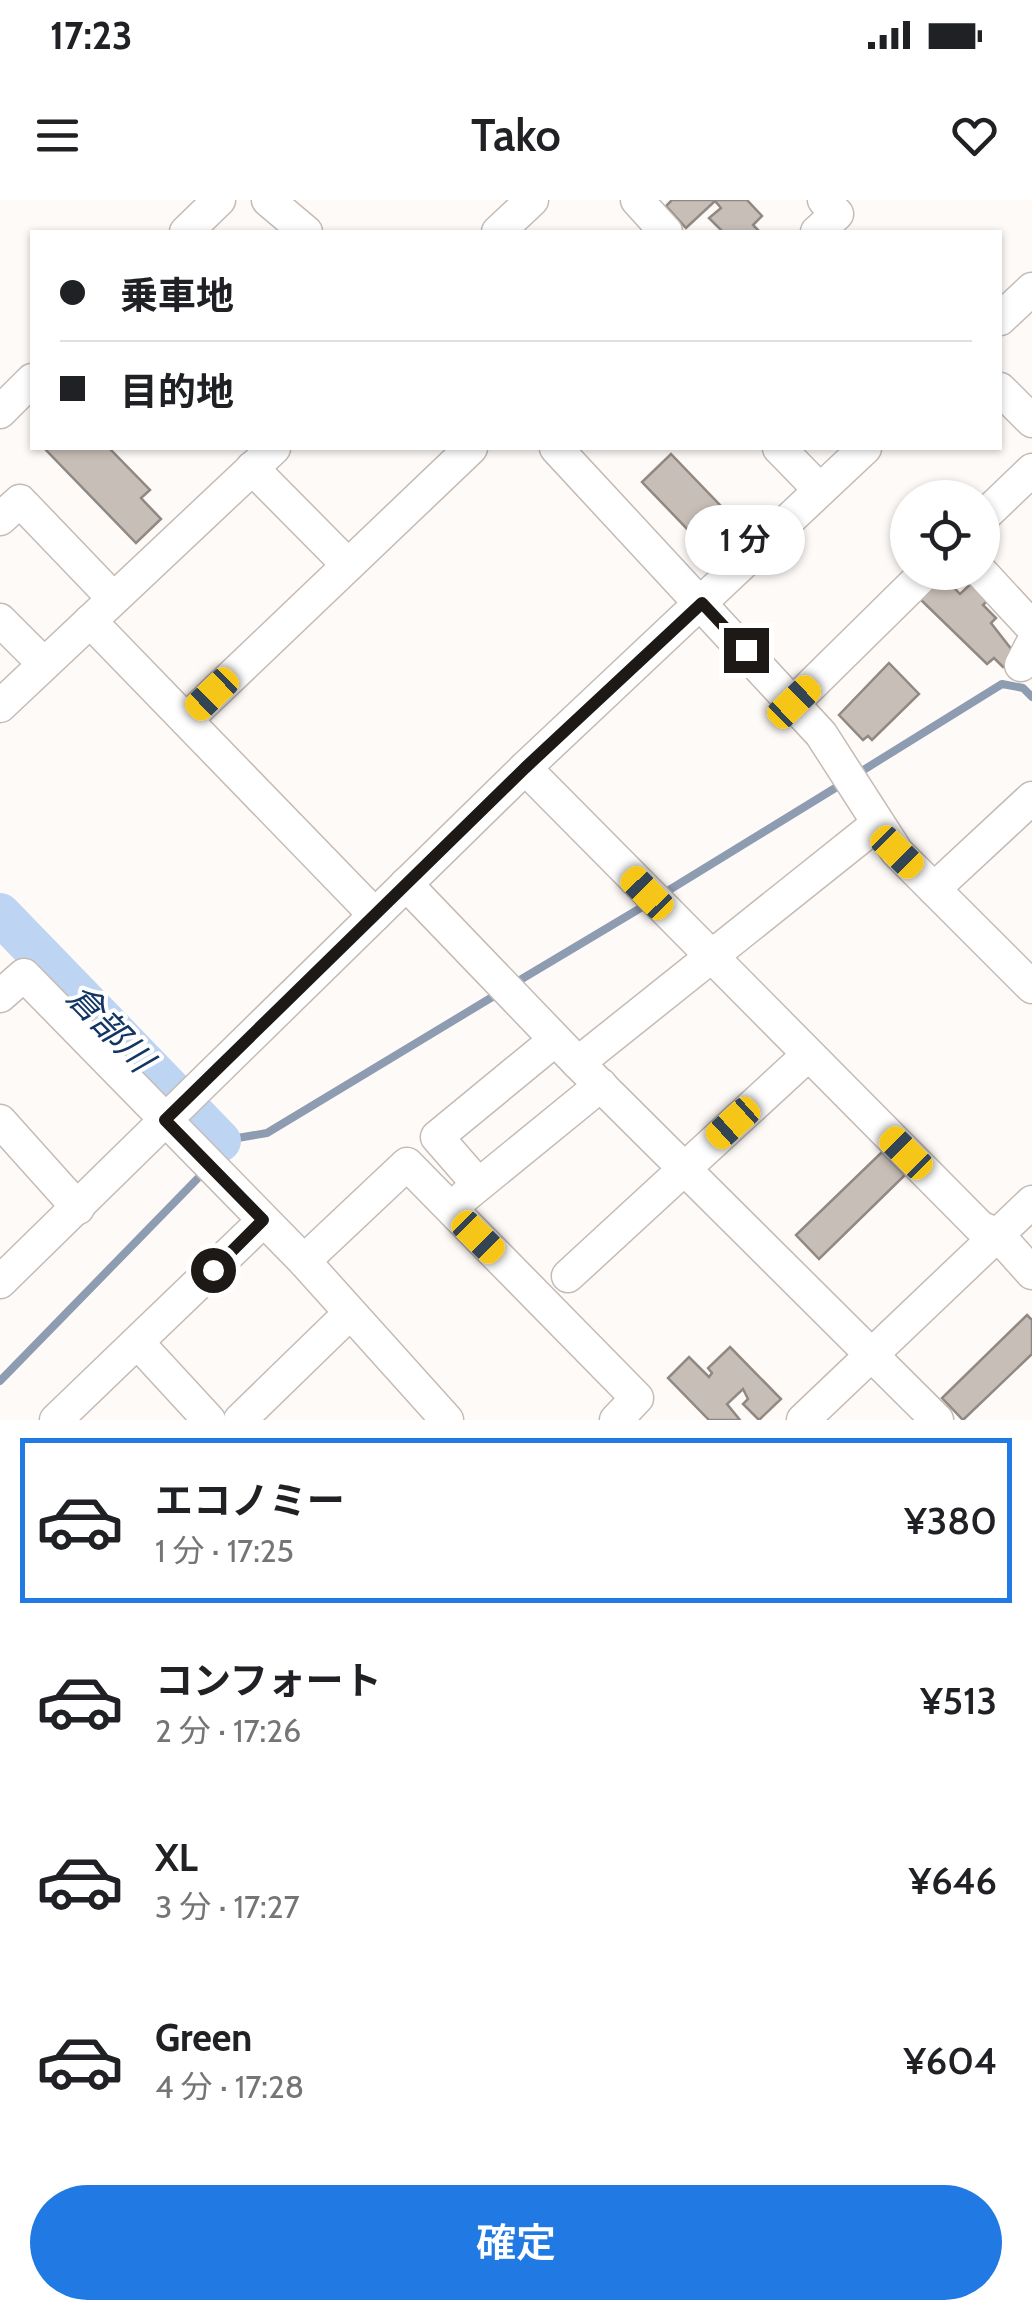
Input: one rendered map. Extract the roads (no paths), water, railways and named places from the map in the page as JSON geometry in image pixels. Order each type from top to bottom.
[{"type":"street","points":[[188,230],[219,200]]},
{"type":"street","points":[[268,200],[304,230]]},
{"type":"street","points":[[500,230],[532,200]]},
{"type":"street","points":[[636,200],[664,230]]},
{"type":"street","points":[[819,230],[837,214],[824,200]]},
{"type":"street","points":[[1002,317],[1032,289]]},
{"type":"street","points":[[0,412],[30,382]]},
{"type":"street","points":[[1002,391],[1032,421]]},
{"type":"street","points":[[186,720],[469,450]]},
{"type":"street","points":[[782,450],[820,490]]},
{"type":"street","points":[[0,1282],[525,768],[863,450]]},
{"type":"street","points":[[567,451],[794,702],[876,825],[934,889],[1028,974]]},
{"type":"street","points":[[0,706],[263,458],[348,565]]},
{"type":"street","points":[[1000,501],[1032,470]]},
{"type":"street","points":[[0,520],[20,501],[186,720],[375,915]]},
{"type":"street","points":[[794,702],[908,590]]},
{"type":"street","points":[[998,590],[1032,626]]},
{"type":"street","points":[[0,620],[44,664]]},
{"type":"street","points":[[525,768],[980,1227],[998,1235],[1032,1273]]},
{"type":"street","points":[[934,889],[1032,798]]},
{"type":"street","points":[[477,1183],[438,1137],[578,1063],[876,825]]},
{"type":"street","points":[[406,884],[578,1063],[937,1420]]},
{"type":"street","points":[[0,996],[24,975],[175,1110],[211,1167],[304,1261],[438,1417]]},
{"type":"street","points":[[568,1276],[808,1055]]},
{"type":"street","points":[[452,1210],[578,1063]]},
{"type":"street","points":[[0,1120],[78,1208]]},
{"type":"street","points":[[304,1261],[407,1164],[637,1398],[616,1420]]},
{"type":"street","points":[[803,1420],[1032,1202]]},
{"type":"street","points":[[56,1420],[263,1220]]},
{"type":"street","points":[[240,1420],[348,1315]]},
{"type":"street","points":[[138,1343],[210,1420]]},
{"type":"waterway","points":[[857,774],[1002,684],[1023,688],[1032,697]]},
{"type":"waterway","points":[[661,895],[845,782]]},
{"type":"waterway","points":[[515,983],[649,903]]},
{"type":"waterway","name":"倉部川","points":[[0,914],[220,1141]]},
{"type":"waterway","points":[[212,1156],[220,1141],[267,1133],[499,993]]},
{"type":"waterway","points":[[0,1381],[203,1173]]}]
